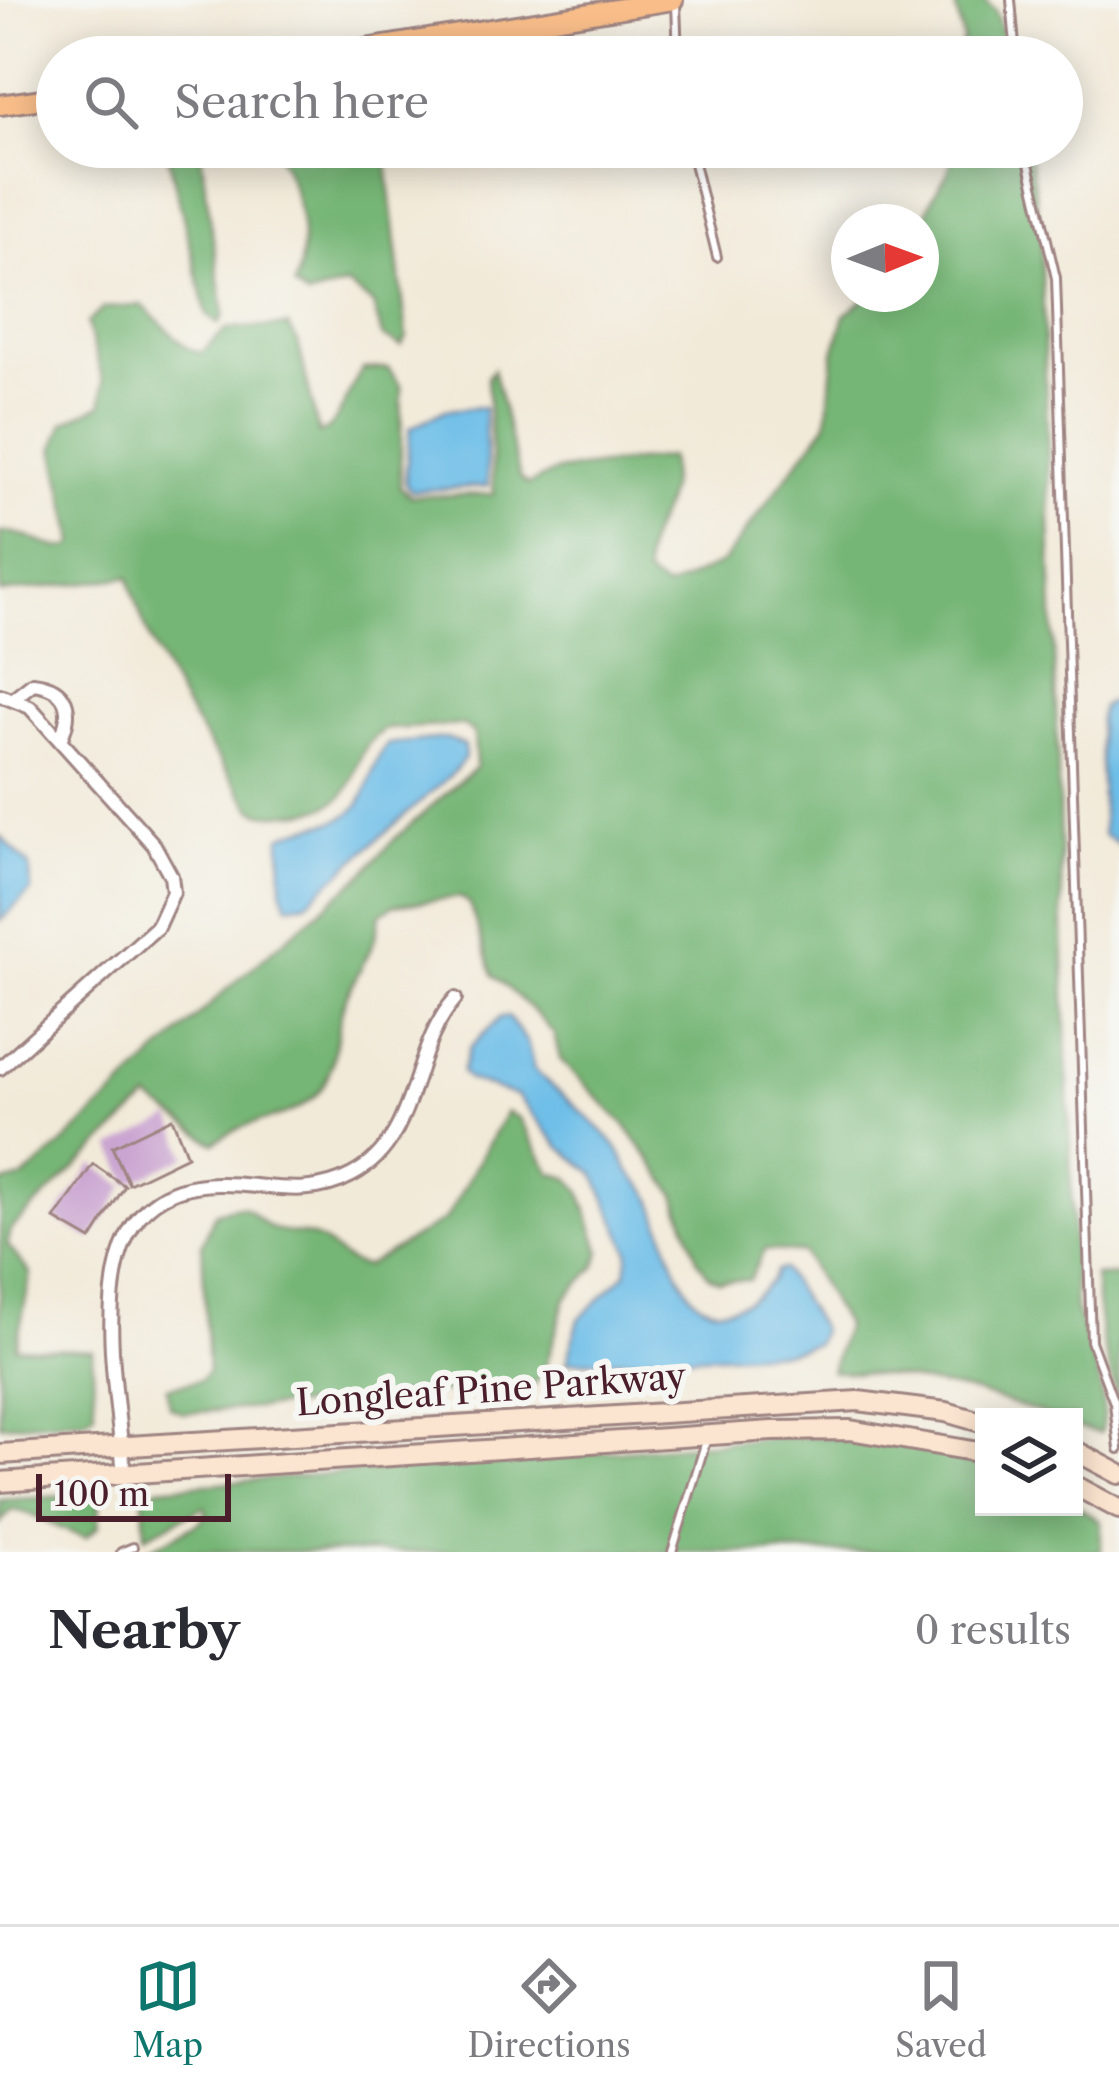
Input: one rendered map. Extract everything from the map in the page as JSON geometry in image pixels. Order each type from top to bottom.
[{"type":"main road","points":[[423,36],[568,8],[674,0]]},
{"type":"main road","points":[[0,105],[36,100]]},
{"type":"main road","name":"Longleaf Pine Parkway","points":[[0,1454],[858,1401],[975,1420]]},
{"type":"main road","points":[[756,1405],[758,1432]]},
{"type":"main road","name":"Longleaf Pine Parkway","points":[[0,1482],[758,1432],[866,1431],[975,1451]]},
{"type":"main road","points":[[1083,1455],[1119,1474]]},
{"type":"main road","points":[[1083,1490],[1119,1509]]},
{"type":"street","points":[[7,696],[33,683],[51,685],[66,698],[69,713],[61,740]]},
{"type":"street","points":[[0,1068],[157,927],[173,892],[163,856],[30,706],[7,696]]},
{"type":"street","points":[[124,1477],[113,1302],[115,1264],[125,1232],[166,1192],[191,1185],[290,1192],[354,1174],[386,1148],[408,1109],[433,1024],[455,999]]},
{"type":"lane","points":[[674,0],[677,36]]},
{"type":"lane","points":[[1011,0],[1014,36]]},
{"type":"lane","points":[[695,168],[717,257]]},
{"type":"lane","points":[[1030,168],[1056,278],[1091,1341],[1114,1403],[1119,1449]]},
{"type":"lane","points":[[671,1552],[708,1436]]},
{"type":"lane","points":[[121,1552],[133,1546]]},
{"type":"green space","points":[[954,0],[983,0],[995,11],[1003,36],[962,36]]},
{"type":"green space","points":[[171,168],[203,168],[224,315],[218,324],[207,315]]},
{"type":"green space","points":[[284,168],[387,168],[407,337],[401,346],[382,336],[373,304],[347,285],[307,297],[294,286],[302,233]]},
{"type":"green space","points":[[949,168],[1031,168],[1041,237],[1075,1308],[1101,1387],[1100,1433],[1083,1429],[1083,1408],[1024,1408],[893,1376],[831,1371],[845,1326],[803,1253],[765,1249],[749,1280],[719,1281],[709,1276],[697,1259],[676,1195],[626,1126],[560,1059],[554,1034],[493,975],[469,903],[460,897],[393,905],[380,914],[371,949],[341,1012],[327,1077],[314,1097],[289,1113],[240,1128],[214,1143],[149,1099],[10,1230],[7,1245],[31,1274],[16,1347],[92,1350],[95,1412],[85,1419],[0,1425],[0,1184],[24,1178],[52,1154],[229,987],[363,874],[394,839],[476,767],[474,733],[462,725],[385,729],[371,741],[345,793],[334,802],[291,813],[258,811],[234,783],[164,669],[129,577],[0,593],[0,533],[60,547],[75,543],[54,448],[64,423],[102,404],[103,381],[87,323],[104,308],[142,305],[187,348],[201,353],[227,329],[288,326],[298,342],[319,434],[339,415],[363,369],[388,368],[402,387],[400,487],[411,496],[494,494],[487,377],[493,369],[520,478],[528,485],[556,471],[669,457],[668,492],[645,558],[646,575],[666,589],[723,562],[827,423],[834,352],[845,315],[939,312],[939,204],[930,204]]},
{"type":"green space","points":[[506,1112],[519,1118],[551,1173],[569,1178],[580,1190],[601,1252],[596,1266],[566,1298],[544,1372],[531,1388],[488,1388],[474,1394],[417,1390],[377,1400],[183,1413],[169,1406],[167,1387],[201,1380],[208,1371],[202,1244],[215,1213],[248,1209],[271,1228],[318,1239],[346,1259],[366,1266],[446,1219]]},
{"type":"green space","points":[[1119,1275],[1119,1407],[1102,1340],[1094,1276]]},
{"type":"green space","points":[[849,1436],[947,1450],[975,1462],[975,1516],[1083,1516],[1083,1510],[1101,1521],[1101,1552],[144,1552],[200,1522],[207,1511],[204,1507],[145,1536],[143,1497],[158,1488],[772,1438]]},
{"type":"green space","points":[[100,1494],[99,1526],[86,1537],[20,1511],[11,1510],[0,1523],[0,1500]]},
{"type":"water","points":[[484,407],[488,486],[412,491],[405,484],[410,428],[446,410]]},
{"type":"water","points":[[1119,701],[1118,844],[1103,835],[1099,720],[1102,707]]},
{"type":"water","points":[[446,738],[464,745],[465,758],[454,772],[307,902],[288,905],[282,889],[281,837],[353,811],[388,744]]},
{"type":"water","points":[[0,836],[30,866],[31,891],[0,921]]},
{"type":"water","points":[[501,1017],[508,1017],[527,1042],[534,1070],[605,1134],[647,1190],[679,1275],[694,1298],[716,1309],[741,1304],[763,1289],[776,1270],[783,1269],[821,1330],[816,1344],[784,1352],[567,1362],[579,1319],[626,1273],[629,1250],[594,1173],[559,1146],[517,1096],[469,1080],[462,1072],[470,1047]]},
{"type":"building","points":[[172,1118],[187,1156],[129,1184],[112,1147]]},
{"type":"building","points":[[93,1164],[125,1186],[91,1240],[55,1219]]}]
